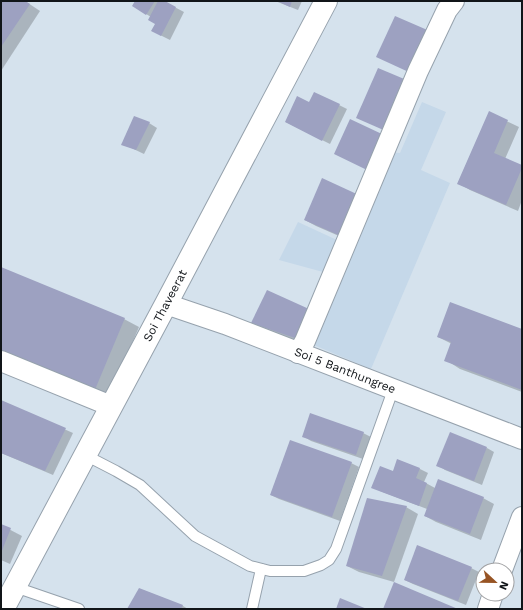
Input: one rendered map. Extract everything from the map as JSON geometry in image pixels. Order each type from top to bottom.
[{"type":"street","name":"Soi Thaveerat","points":[[3,609],[326,1]]},
{"type":"street","points":[[298,353],[305,341],[418,72],[447,10],[454,1]]},
{"type":"street","name":"Soi 5 Banthungree","points":[[166,304],[225,324],[522,439]]},
{"type":"street","points":[[1,361],[111,406]]},
{"type":"street","points":[[505,562],[522,517]]},
{"type":"lane","points":[[85,456],[140,485],[195,536],[250,566],[270,572],[304,570],[321,565],[329,560],[336,549],[393,390]]},
{"type":"lane","points":[[252,609],[261,569]]},
{"type":"lane","points":[[14,587],[79,609]]},
{"type":"shaded area","points":[[422,102],[446,112],[421,170],[450,183],[371,369],[309,343],[390,152],[400,153]]},
{"type":"shaded area","points":[[298,222],[337,240],[323,272],[279,260]]},
{"type":"building","points":[[1,1],[25,1],[30,4],[1,47]]},
{"type":"building","points":[[135,1],[155,1],[146,15],[132,6]]},
{"type":"building","points":[[158,1],[165,1],[176,7],[161,36],[151,31],[155,24],[148,20]]},
{"type":"building","points":[[277,1],[292,1],[290,7]]},
{"type":"building","points":[[395,16],[432,32],[413,74],[376,57]]},
{"type":"building","points":[[378,68],[409,81],[388,132],[356,118]]},
{"type":"building","points":[[314,92],[340,104],[322,141],[285,122],[297,96],[309,102]]},
{"type":"building","points":[[489,111],[508,120],[494,153],[522,165],[506,205],[457,184]]},
{"type":"building","points":[[134,116],[150,122],[136,150],[121,145]]},
{"type":"building","points":[[350,119],[384,135],[367,170],[334,154]]},
{"type":"building","points":[[322,178],[361,196],[343,237],[304,220]]},
{"type":"building","points":[[1,267],[125,318],[94,392],[1,354]]},
{"type":"building","points":[[267,290],[309,309],[295,338],[251,323]]},
{"type":"building","points":[[450,302],[522,329],[522,390],[444,361],[451,342],[437,337]]},
{"type":"building","points":[[1,400],[66,428],[45,471],[1,453]]},
{"type":"building","points":[[310,413],[364,432],[356,455],[302,437]]},
{"type":"building","points":[[450,432],[487,447],[474,481],[436,466]]},
{"type":"building","points":[[290,440],[352,462],[332,517],[270,495]]},
{"type":"building","points":[[397,459],[420,468],[416,478],[427,483],[419,506],[371,488],[380,466],[393,471]]},
{"type":"building","points":[[438,479],[484,497],[470,534],[424,516]]},
{"type":"building","points":[[367,498],[407,506],[382,576],[346,566]]},
{"type":"building","points":[[1,524],[11,528],[1,553]]},
{"type":"building","points":[[417,545],[472,567],[458,601],[404,580]]},
{"type":"building","points":[[394,582],[458,609],[383,609]]},
{"type":"building","points":[[139,588],[183,605],[181,609],[127,609]]},
{"type":"building","points":[[340,598],[367,609],[336,609]]}]
